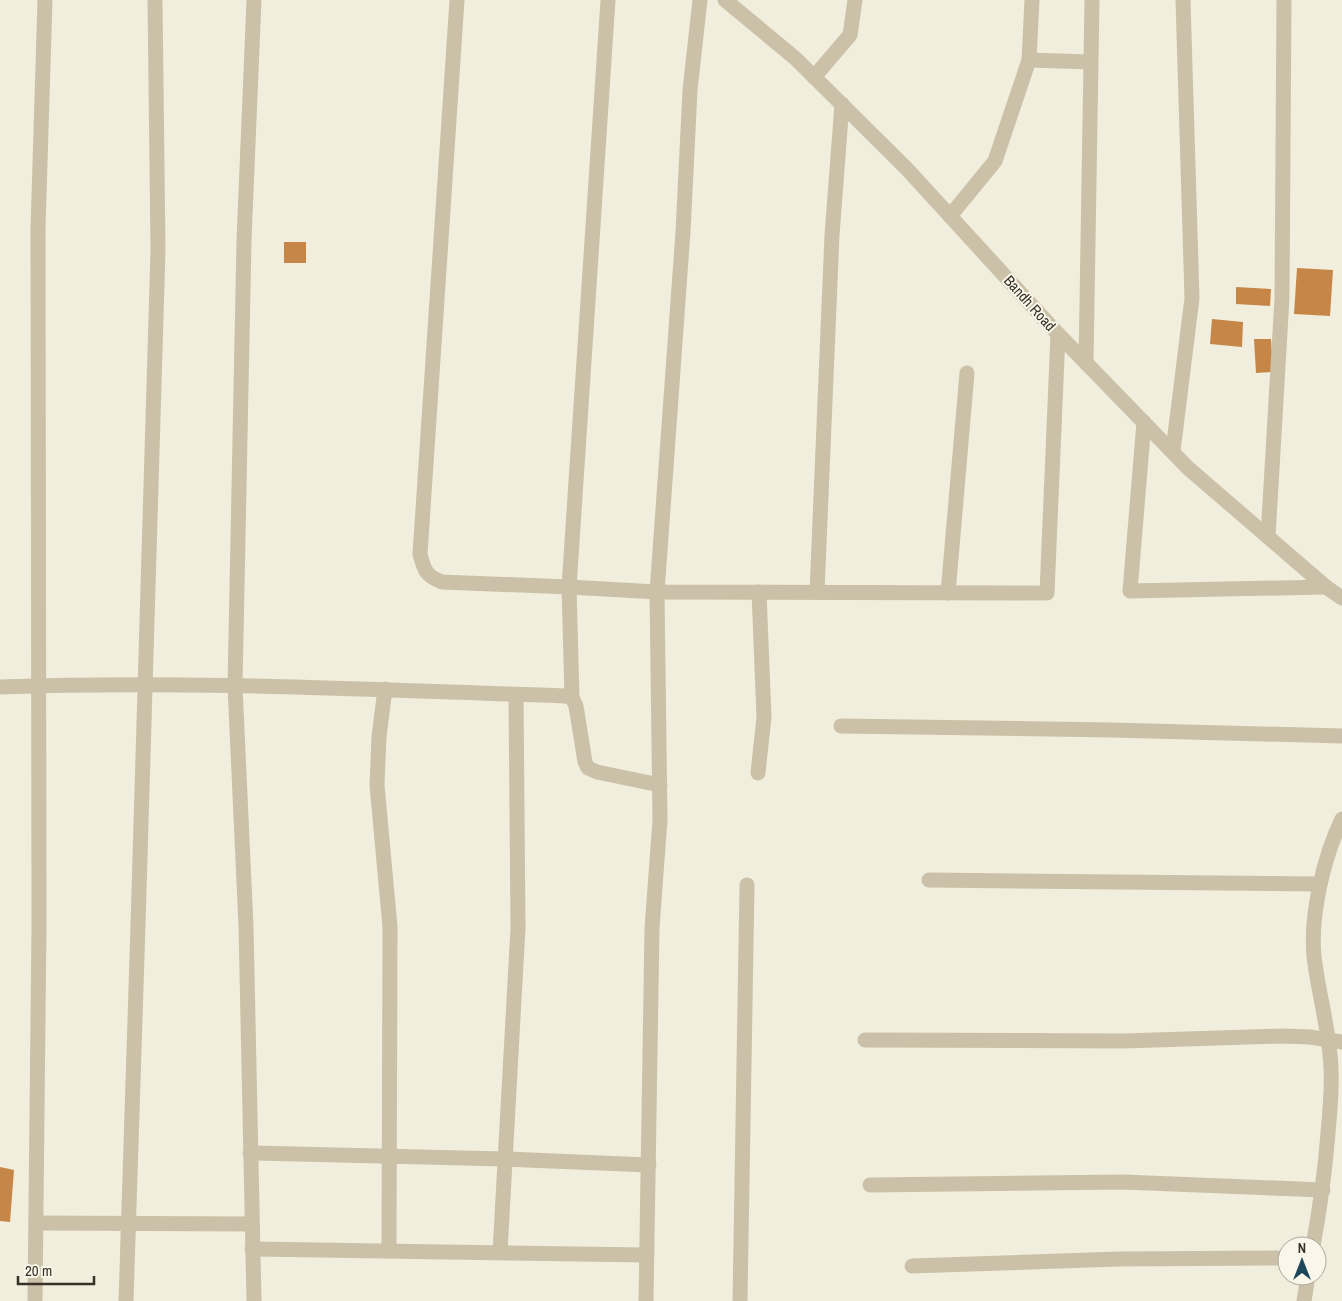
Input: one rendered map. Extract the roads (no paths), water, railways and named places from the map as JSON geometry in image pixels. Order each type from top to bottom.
[{"type":"street","points":[[35,1301],[39,924],[38,228],[45,0]]},
{"type":"street","points":[[126,1301],[158,250],[155,0]]},
{"type":"street","points":[[254,0],[244,240],[235,686],[246,926],[254,1301]]},
{"type":"street","points":[[457,0],[420,554],[427,574],[434,579],[442,582],[657,592],[1047,593],[1058,334]]},
{"type":"street","points":[[608,0],[569,587],[572,698],[576,706],[585,762],[588,768],[597,772],[660,785]]},
{"type":"street","points":[[646,1301],[652,928],[660,820],[657,592],[682,241],[690,90],[700,0]]},
{"type":"street","name":"Bandh Road","points":[[726,0],[795,58],[907,169],[1058,334],[1188,468],[1326,587],[1342,598]]},
{"type":"street","points":[[814,76],[850,35],[855,0]]},
{"type":"street","points":[[950,216],[995,161],[1029,60],[1032,0]]},
{"type":"street","points":[[1086,363],[1092,0]]},
{"type":"street","points":[[1173,452],[1192,298],[1183,0]]},
{"type":"street","points":[[1268,537],[1282,298],[1284,0]]},
{"type":"street","points":[[1029,60],[1090,62]]},
{"type":"street","points":[[817,592],[832,236],[842,104]]},
{"type":"street","points":[[948,593],[968,373]]},
{"type":"street","points":[[1144,422],[1130,591],[1326,587]]},
{"type":"street","points":[[758,773],[764,716],[760,592]]},
{"type":"street","points":[[0,687],[39,685],[235,686],[385,689],[566,696],[572,698]]},
{"type":"street","points":[[385,689],[379,737],[377,785],[390,927],[389,1250]]},
{"type":"street","points":[[500,1252],[518,928],[516,695]]},
{"type":"street","points":[[841,726],[1342,736]]},
{"type":"street","points":[[1315,1236],[1323,1190],[1331,1068],[1335,1040],[1314,953],[1315,924],[1320,884],[1329,851],[1342,819]]},
{"type":"street","points":[[929,880],[1320,884]]},
{"type":"street","points":[[740,1301],[747,885]]},
{"type":"street","points":[[865,1040],[1124,1041],[1283,1036],[1335,1040]]},
{"type":"street","points":[[250,1153],[505,1159],[648,1165]]},
{"type":"street","points":[[870,1185],[1123,1182],[1323,1190]]},
{"type":"street","points":[[36,1223],[252,1224]]},
{"type":"street","points":[[252,1249],[647,1255]]},
{"type":"street","points":[[912,1266],[1120,1259],[1277,1258]]},
{"type":"street","points":[[1304,1301],[1306,1286]]}]
